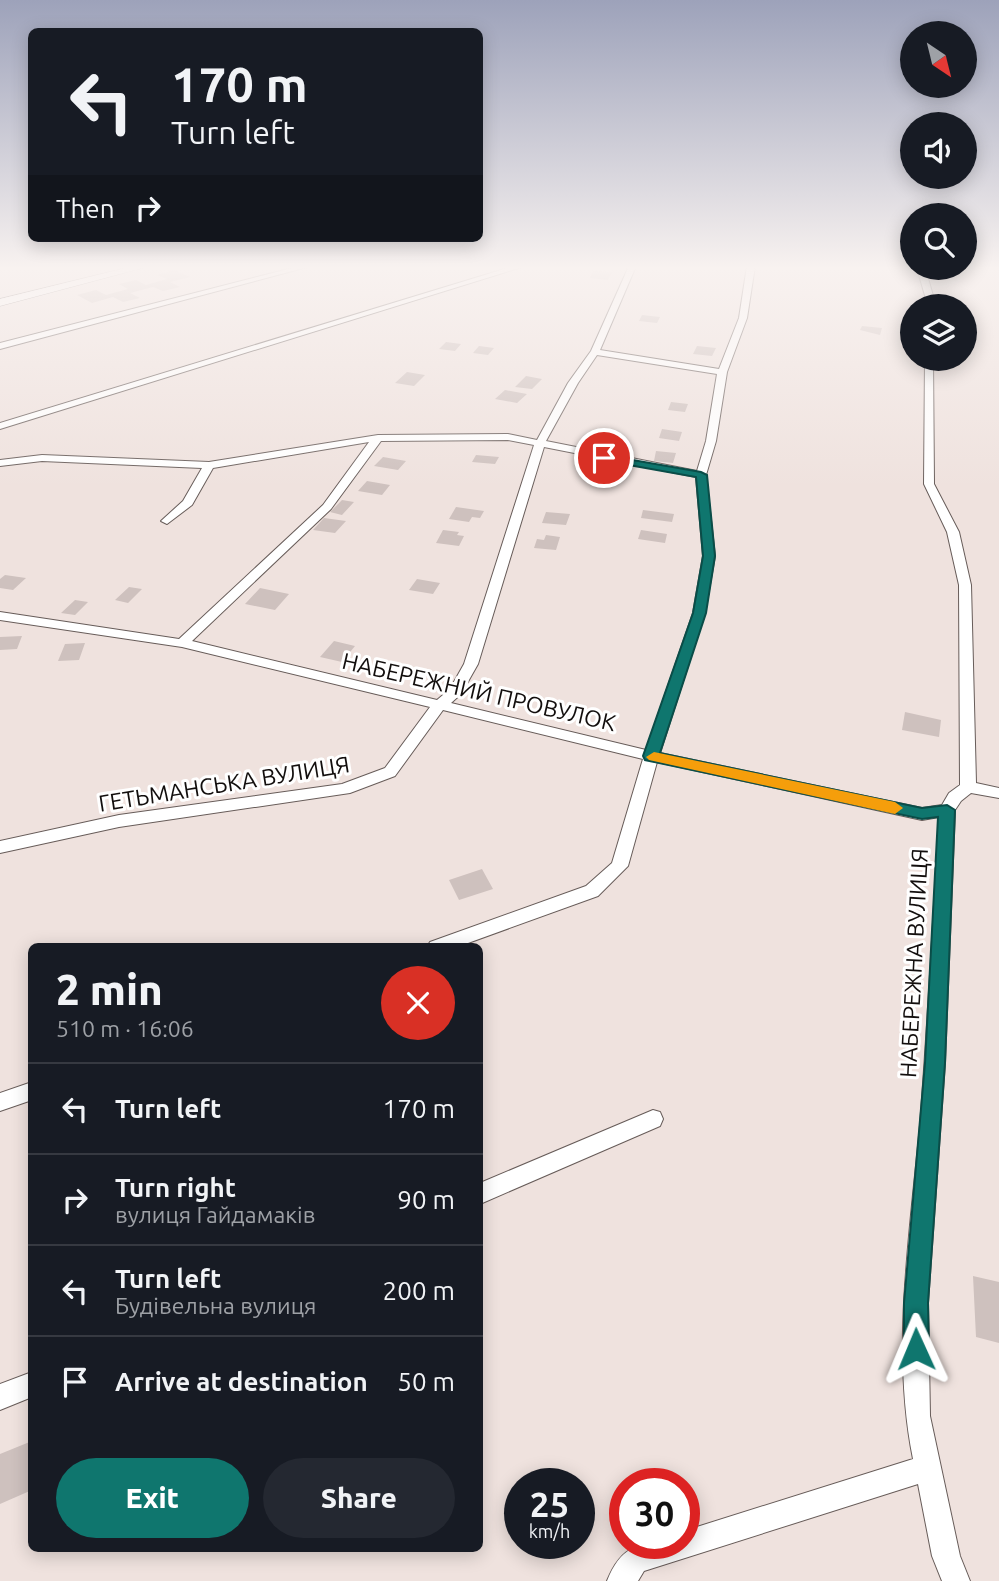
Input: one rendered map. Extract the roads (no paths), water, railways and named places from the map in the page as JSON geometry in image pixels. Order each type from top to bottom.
[{"type":"street","points":[[0,346],[24,340]]},
{"type":"street","points":[[0,426],[281,340]]},
{"type":"street","name":"ГЕТЬМАНСЬКА ВУЛИЦЯ","points":[[0,847],[119,821],[344,789],[390,772],[438,707],[456,691],[471,664],[539,444],[600,340]]},
{"type":"street","points":[[447,943],[592,891],[620,866],[651,756],[699,613],[709,556],[701,475],[711,441],[722,372],[735,340]]},
{"type":"street","points":[[595,352],[722,372]]},
{"type":"street","points":[[929,371],[929,484],[953,532],[965,585],[968,788]]},
{"type":"street","points":[[0,463],[43,458],[209,465],[379,438],[508,437],[701,475]]},
{"type":"street","points":[[182,643],[327,507],[379,438]]},
{"type":"street","points":[[167,522],[188,503],[209,465]]},
{"type":"street","name":"НАБЕРЕЖНИЙ ПРОВУЛОК","points":[[0,616],[182,643],[438,707],[459,708],[651,756],[922,814],[947,810]]},
{"type":"street","points":[[947,810],[955,797],[968,788],[999,793]]},
{"type":"street","name":"НАБЕРЕЖНА ВУЛИЦЯ","points":[[947,810],[935,1063],[916,1303],[917,1416],[946,1556],[956,1581]]},
{"type":"street","points":[[0,1102],[28,1092]]},
{"type":"street","points":[[483,1193],[653,1119]]},
{"type":"street","points":[[0,1397],[28,1386]]},
{"type":"street","points":[[621,1581],[635,1560],[928,1468]]}]
